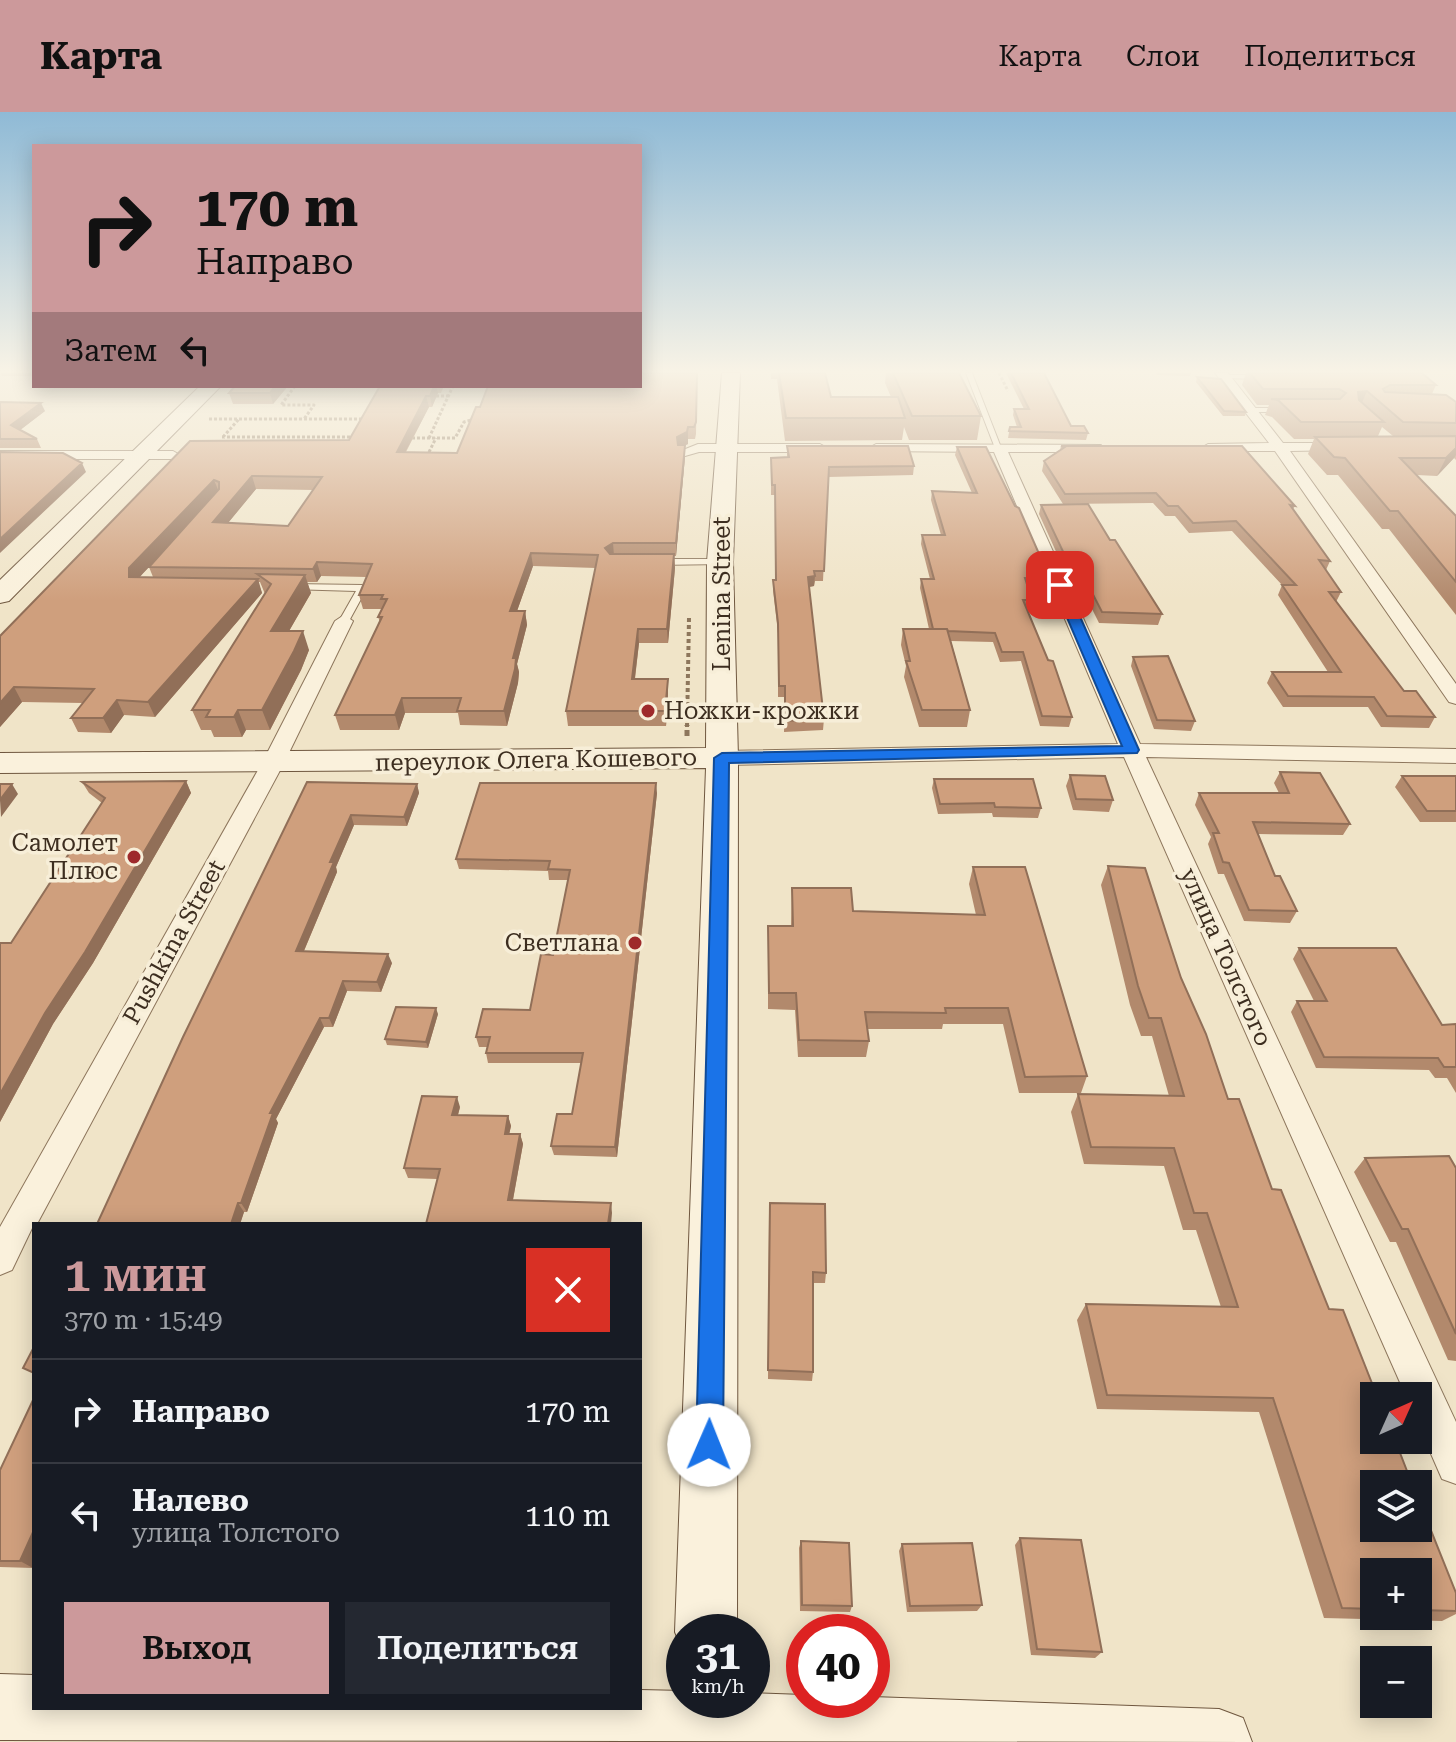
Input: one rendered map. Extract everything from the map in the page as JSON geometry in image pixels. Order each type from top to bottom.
[{"type":"street","points":[[0,595],[148,449]]},
{"type":"street","points":[[685,452],[695,449]]},
{"type":"street","name":"Lenina Street","points":[[706,1614],[722,758],[720,562],[725,449]]},
{"type":"street","name":"улица Толстого","points":[[999,449],[1132,750],[1456,1465]]},
{"type":"street","points":[[1281,449],[1456,698]]},
{"type":"street","points":[[0,455],[173,455]]},
{"type":"street","name":"Pushkina Street","points":[[0,1259],[273,763],[344,621]]},
{"type":"street","name":"переулок Олега Кошевого","points":[[0,763],[722,758],[1132,750],[1456,756]]},
{"type":"street","points":[[0,1707],[32,1708]]},
{"type":"street","points":[[131,1710],[704,1722],[1219,1742]]},
{"type":"lane","points":[[644,562],[720,562]]},
{"type":"lane","points":[[283,587],[362,588],[344,621]]},
{"type":"path","points":[[428,454],[430,449]]},
{"type":"path","points":[[428,454],[443,454]]},
{"type":"path","points":[[428,454],[437,464]]},
{"type":"building","points":[[182,449],[399,449],[397,452],[457,453],[459,449],[685,449],[676,543],[613,543],[605,548],[610,554],[674,554],[667,629],[638,629],[632,679],[668,679],[665,711],[566,711],[598,555],[531,553],[510,611],[525,611],[504,711],[457,711],[461,698],[402,698],[395,715],[335,715],[382,617],[378,617],[387,599],[381,599],[383,595],[359,595],[372,564],[317,562],[313,569],[149,567],[219,489],[219,482],[214,480],[129,568],[129,577],[258,579],[148,702],[117,700],[103,718],[71,718],[94,689],[14,687],[0,703],[0,636]],"holes":[[[252,476],[322,477],[288,526],[213,522]]]},
{"type":"building","points":[[788,449],[909,449],[914,466],[829,467],[824,571],[814,571],[815,576],[808,577],[824,719],[785,721],[785,686],[779,686],[778,623],[773,580],[776,580],[775,485],[772,485],[771,458],[789,457]]},
{"type":"building","points":[[958,449],[987,449],[1015,506],[1019,508],[1050,579],[1025,578],[1032,600],[1023,600],[1048,660],[1053,661],[1072,717],[1042,716],[1023,652],[1002,652],[995,633],[933,629],[921,579],[934,579],[922,535],[945,535],[932,491],[977,493]]},
{"type":"building","points":[[1062,449],[1245,449],[1295,506],[1290,505],[1330,561],[1319,560],[1341,592],[1329,592],[1404,691],[1416,691],[1435,717],[1387,716],[1374,697],[1288,696],[1272,672],[1341,672],[1282,585],[1296,585],[1236,521],[1193,523],[1178,506],[1168,506],[1156,493],[1065,494],[1044,461]]},
{"type":"building","points":[[1326,449],[1455,449],[1446,458],[1400,458],[1456,516],[1456,582],[1398,511],[1390,511],[1345,458],[1334,457]]},
{"type":"building","points":[[0,452],[63,453],[82,463],[0,539]]},
{"type":"building","points":[[1088,504],[1162,614],[1102,612],[1085,579],[1076,579],[1041,505]]},
{"type":"building","points":[[257,574],[305,575],[271,631],[303,631],[262,710],[238,710],[234,717],[206,717],[210,710],[192,710],[271,584]]},
{"type":"building","points":[[903,629],[947,629],[970,710],[922,710],[906,661],[910,661]]},
{"type":"building","points":[[1168,656],[1195,721],[1157,720],[1133,657]]},
{"type":"building","points":[[1280,772],[1320,773],[1350,824],[1253,822],[1275,876],[1280,876],[1297,911],[1249,910],[1229,863],[1223,862],[1213,833],[1219,833],[1199,793],[1289,793]]},
{"type":"building","points":[[1070,775],[1105,776],[1113,800],[1076,799]]},
{"type":"building","points":[[1402,776],[1456,776],[1456,811],[1427,811]]},
{"type":"building","points":[[934,779],[1033,779],[1041,808],[995,807],[994,803],[940,804]]},
{"type":"building","points":[[186,781],[85,952],[45,1013],[0,1094],[0,943],[11,943],[105,798],[82,782]]},
{"type":"building","points":[[307,782],[417,784],[404,817],[351,815],[330,862],[334,862],[296,951],[388,954],[377,982],[343,981],[329,1018],[320,1018],[270,1113],[273,1113],[232,1222],[98,1222],[183,1037]]},
{"type":"building","points":[[480,783],[656,783],[615,1147],[551,1146],[557,1114],[572,1114],[583,1053],[486,1053],[490,1037],[476,1037],[483,1009],[530,1010],[541,954],[553,955],[570,870],[548,869],[550,861],[456,859]]},
{"type":"building","points":[[0,784],[12,784],[0,800]]},
{"type":"building","points":[[1108,866],[1145,868],[1181,978],[1206,1034],[1228,1099],[1239,1099],[1272,1189],[1281,1190],[1329,1309],[1343,1310],[1371,1382],[1360,1382],[1360,1454],[1400,1454],[1407,1470],[1360,1470],[1360,1542],[1432,1542],[1432,1533],[1456,1593],[1456,1611],[1432,1610],[1432,1558],[1360,1558],[1360,1609],[1342,1608],[1273,1398],[1107,1395],[1086,1304],[1238,1307],[1207,1213],[1194,1213],[1174,1148],[1091,1147],[1078,1094],[1184,1096],[1161,1018],[1149,1018]]},
{"type":"building","points":[[973,867],[1025,867],[1087,1076],[1025,1077],[1008,1008],[945,1008],[946,1013],[865,1012],[869,1041],[799,1040],[796,993],[769,993],[768,926],[793,926],[792,888],[851,888],[853,911],[985,915]]},
{"type":"building","points":[[1299,948],[1396,948],[1442,1025],[1456,1024],[1456,1067],[1444,1067],[1438,1058],[1324,1057],[1297,1001],[1327,1001]]},
{"type":"building","points":[[396,1007],[436,1008],[426,1042],[385,1039]]},
{"type":"building","points":[[422,1096],[457,1097],[452,1115],[508,1116],[505,1134],[520,1134],[508,1200],[611,1203],[608,1222],[427,1222],[440,1169],[404,1168]]},
{"type":"building","points":[[1449,1156],[1456,1168],[1456,1334],[1408,1229],[1402,1229],[1365,1158]]},
{"type":"building","points":[[770,1203],[825,1204],[826,1273],[813,1272],[813,1372],[768,1370]]},
{"type":"building","points":[[32,1351],[32,1372],[23,1368]]},
{"type":"building","points":[[32,1402],[32,1534],[20,1561],[0,1561],[0,1470]]},
{"type":"building","points":[[1020,1538],[1081,1540],[1102,1652],[1037,1649]]},
{"type":"building","points":[[801,1541],[849,1543],[852,1606],[802,1605]]},
{"type":"building","points":[[972,1543],[982,1605],[910,1606],[902,1544]]},
{"type":"place","name":"Ножки-крожки","points":[[648,711]]},
{"type":"place","name":"Самолет Плюс","points":[[134,857]]},
{"type":"place","name":"Светлана","points":[[635,943]]},
{"type":"route","points":[[709,1445],[722,758],[1132,750],[1060,585]]}]
